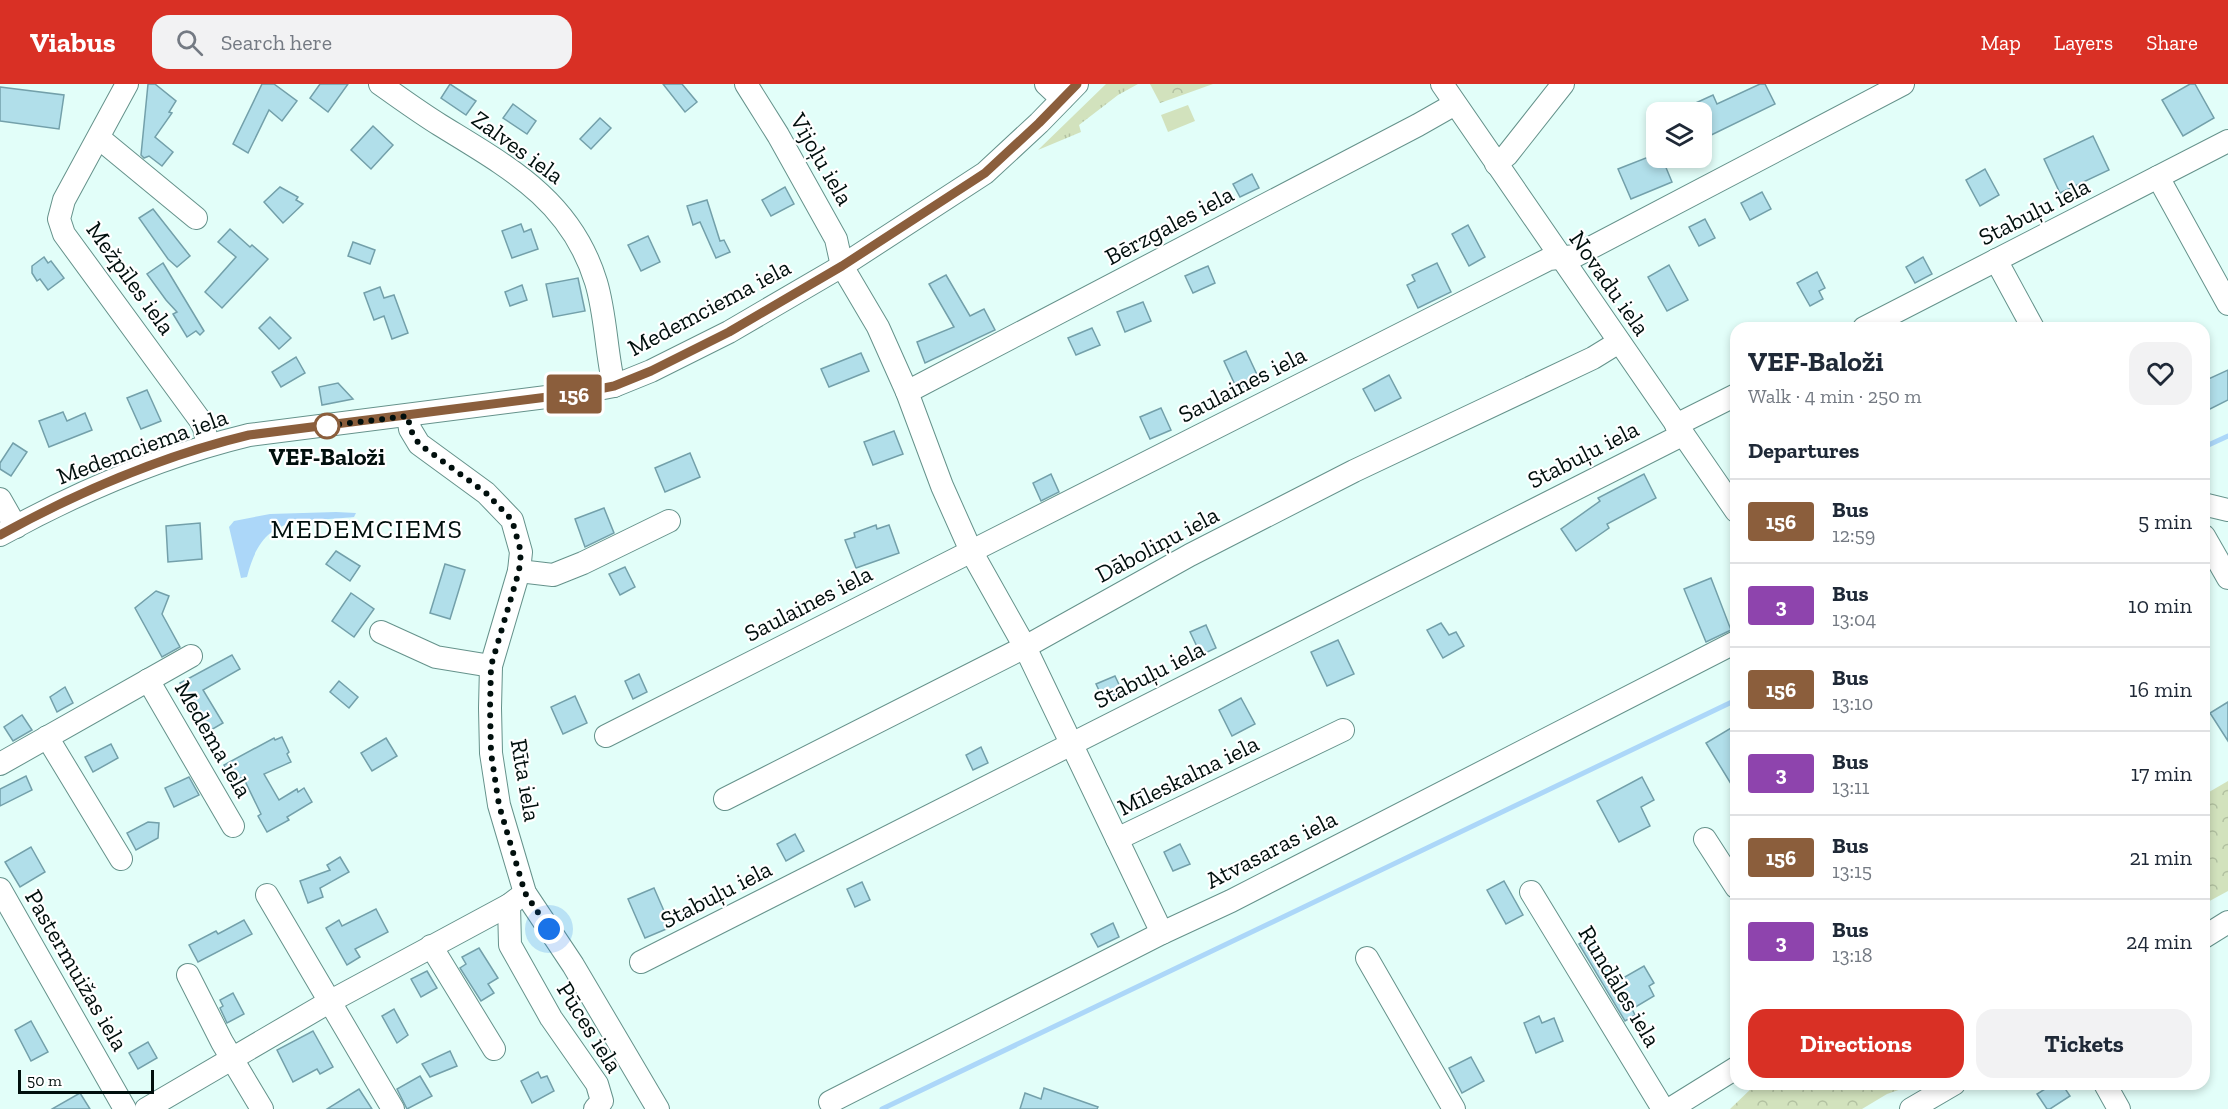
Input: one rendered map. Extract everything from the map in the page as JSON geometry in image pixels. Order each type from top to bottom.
[{"type":"street","name":"Mežpīles iela","points":[[127,84],[64,200],[59,219],[64,234],[200,420],[208,445]]},
{"type":"street","name":"Zalves iela","points":[[380,84],[539,191],[566,220],[584,250],[597,284],[614,386]]},
{"type":"street","name":"Vijoļu iela","points":[[746,84],[778,135],[836,239],[842,266],[878,327],[907,392],[942,486],[971,550],[1025,647],[1117,838]]},
{"type":"street","name":"Novadu iela","points":[[1442,84],[1730,502]]},
{"type":"street","points":[[1496,164],[1512,149],[1563,84]]},
{"type":"street","name":"Saulaines iela","points":[[606,736],[1540,263],[1549,259],[1575,256],[1903,84]]},
{"type":"street","name":"Medemciema iela","points":[[8,531],[97,486],[208,445],[249,435],[579,393],[614,386],[651,371],[729,332],[842,266],[985,173],[1062,89]]},
{"type":"street","name":"Bērzgales iela","points":[[907,392],[1455,104]]},
{"type":"street","points":[[99,138],[196,218]]},
{"type":"street","name":"Stabuļu iela","points":[[1876,322],[2228,141]]},
{"type":"street","points":[[2158,177],[2228,304]]},
{"type":"street","points":[[1996,260],[2030,322]]},
{"type":"street","name":"Dāboliņu iela","points":[[725,799],[1025,647],[1211,544],[1354,471],[1593,358],[1619,342]]},
{"type":"street","name":"Stabuļu iela","points":[[641,962],[1679,430],[1730,398]]},
{"type":"street","name":"Rīta iela","points":[[408,416],[412,435],[419,444],[486,493],[512,520],[521,552],[519,571],[491,666],[490,708],[491,753],[517,899],[573,965],[658,1109]]},
{"type":"street","points":[[0,499],[8,531]]},
{"type":"street","points":[[2210,506],[2228,510]]},
{"type":"street","points":[[519,571],[553,575],[669,521]]},
{"type":"street","points":[[2210,546],[2228,578]]},
{"type":"street","points":[[381,632],[436,657],[491,666]]},
{"type":"street","name":"Atvasaras iela","points":[[830,1102],[1162,933],[1231,901],[1730,645]]},
{"type":"street","name":"Medema iela","points":[[0,764],[191,656]]},
{"type":"street","name":"Medema iela","points":[[148,680],[233,826]]},
{"type":"street","name":"Mīleskalna iela","points":[[1162,933],[1117,838],[1343,730]]},
{"type":"street","points":[[47,737],[121,859]]},
{"type":"street","points":[[1705,839],[1730,878]]},
{"type":"street","name":"Pastermuižas iela","points":[[0,889],[125,1109]]},
{"type":"street","name":"Rundāles iela","points":[[1531,892],[1663,1109]]},
{"type":"street","points":[[267,895],[393,1109]]},
{"type":"street","points":[[146,1109],[329,1002],[517,899]]},
{"type":"street","name":"Pūces iela","points":[[517,899],[510,945],[551,1018],[597,1084],[602,1101],[595,1109]]},
{"type":"street","points":[[2210,933],[2228,922]]},
{"type":"street","points":[[431,946],[494,1048]]},
{"type":"street","points":[[1367,958],[1454,1109]]},
{"type":"street","points":[[188,975],[232,1059],[262,1109]]},
{"type":"street","points":[[1670,1109],[1730,1072]]},
{"type":"street","points":[[1911,1109],[1944,1090]]},
{"type":"street","points":[[2108,1090],[2119,1109]]},
{"type":"green space","points":[[1106,84],[1138,84],[1118,95],[1079,125],[1081,132],[1038,150]]},
{"type":"green space","points":[[1150,84],[1213,84],[1160,103]]},
{"type":"green space","points":[[1188,105],[1195,121],[1168,132],[1161,115]]},
{"type":"green space","points":[[2228,781],[2228,891],[2210,901],[2210,792]]},
{"type":"green space","points":[[1750,1090],[1899,1090],[1862,1109],[1730,1109]]},
{"type":"water","points":[[356,513],[354,517],[300,521],[273,531],[263,541],[254,556],[247,577],[241,578],[229,527],[234,521],[270,514]]},
{"type":"building","points":[[148,84],[155,84],[176,101],[169,112],[172,113],[155,137],[173,152],[162,166],[149,156],[144,158],[141,155]]},
{"type":"building","points":[[262,84],[274,84],[297,101],[282,121],[269,110],[248,153],[233,144]]},
{"type":"building","points":[[320,84],[348,84],[328,112],[310,98]]},
{"type":"building","points":[[450,84],[476,101],[466,115],[441,98]]},
{"type":"building","points":[[663,84],[682,84],[697,102],[685,112]]},
{"type":"building","points":[[1760,84],[1765,84],[1775,104],[1712,135],[1712,102],[1698,102],[1713,95],[1717,104]]},
{"type":"building","points":[[2190,84],[2195,84],[2214,118],[2183,136],[2162,100]]},
{"type":"building","points":[[0,87],[64,95],[59,129],[0,121]]},
{"type":"building","points":[[513,104],[536,121],[527,134],[503,118]]},
{"type":"building","points":[[600,118],[611,128],[591,149],[580,139]]},
{"type":"building","points":[[373,126],[393,145],[371,169],[351,150]]},
{"type":"building","points":[[2093,136],[2109,170],[2060,193],[2044,159]]},
{"type":"building","points":[[1646,158],[1646,168],[1666,168],[1672,182],[1631,199],[1618,169]]},
{"type":"building","points":[[1985,169],[1999,195],[1980,206],[1966,180]]},
{"type":"building","points":[[1252,174],[1259,188],[1240,197],[1233,184]]},
{"type":"building","points":[[280,187],[298,197],[296,200],[303,204],[283,223],[264,202]]},
{"type":"building","points":[[785,187],[794,204],[771,216],[762,200]]},
{"type":"building","points":[[1762,192],[1771,209],[1750,220],[1741,203]]},
{"type":"building","points":[[707,200],[720,241],[724,240],[730,252],[716,258],[700,222],[693,225],[687,206]]},
{"type":"building","points":[[153,209],[190,256],[177,267],[168,259],[139,218]]},
{"type":"building","points":[[1705,219],[1715,238],[1699,246],[1689,227]]},
{"type":"building","points":[[521,224],[524,232],[531,229],[538,249],[512,258],[502,231]]},
{"type":"building","points":[[1468,225],[1485,257],[1469,266],[1452,234]]},
{"type":"building","points":[[230,229],[268,259],[222,308],[205,292],[236,257],[218,242]]},
{"type":"building","points":[[648,236],[660,262],[641,271],[628,245]]},
{"type":"building","points":[[353,242],[375,250],[370,264],[348,256]]},
{"type":"building","points":[[44,257],[48,263],[51,261],[64,278],[48,290],[40,279],[37,281],[32,273],[32,266]]},
{"type":"building","points":[[1923,257],[1932,274],[1915,283],[1906,267]]},
{"type":"building","points":[[163,263],[204,331],[200,335],[196,331],[187,337],[173,314],[177,312],[147,274]]},
{"type":"building","points":[[1437,263],[1451,292],[1418,308],[1407,285],[1415,281],[1412,275]]},
{"type":"building","points":[[1669,265],[1688,300],[1667,311],[1648,277]]},
{"type":"building","points":[[1208,266],[1215,283],[1193,293],[1185,276]]},
{"type":"building","points":[[1817,272],[1825,288],[1819,291],[1823,299],[1810,306],[1797,283]]},
{"type":"building","points":[[946,275],[970,316],[984,309],[995,330],[925,363],[917,342],[954,327],[929,284]]},
{"type":"building","points":[[578,278],[585,311],[553,317],[546,284]]},
{"type":"building","points":[[522,285],[527,300],[510,306],[505,292]]},
{"type":"building","points":[[380,287],[384,298],[394,295],[408,333],[392,339],[384,316],[374,320],[364,293]]},
{"type":"building","points":[[1143,302],[1151,321],[1125,332],[1117,312]]},
{"type":"building","points":[[270,317],[291,338],[279,349],[259,328]]},
{"type":"building","points":[[1092,328],[1100,345],[1076,355],[1068,338]]},
{"type":"building","points":[[1246,351],[1259,379],[1237,389],[1224,361]]},
{"type":"building","points":[[861,353],[869,371],[829,387],[821,369]]},
{"type":"building","points":[[296,357],[305,373],[281,387],[272,372]]},
{"type":"building","points":[[2228,370],[2228,400],[2210,409],[2210,378]]},
{"type":"building","points":[[1389,375],[1401,398],[1375,411],[1363,389]]},
{"type":"building","points":[[338,383],[353,399],[322,405],[319,387]]},
{"type":"building","points":[[147,390],[161,421],[141,429],[127,398]]},
{"type":"building","points":[[1161,408],[1171,430],[1150,439],[1140,417]]},
{"type":"building","points":[[63,412],[67,421],[85,413],[92,430],[49,447],[39,421]]},
{"type":"building","points":[[894,431],[903,454],[873,465],[864,442]]},
{"type":"building","points":[[13,443],[27,452],[11,476],[0,469],[0,463]]},
{"type":"building","points":[[690,453],[700,477],[665,492],[655,468]]},
{"type":"building","points":[[1051,474],[1059,492],[1041,501],[1033,483]]},
{"type":"building","points":[[1644,474],[1656,498],[1607,524],[1609,528],[1576,551],[1561,529],[1600,501],[1598,498]]},
{"type":"building","points":[[604,508],[614,533],[585,547],[575,519]]},
{"type":"building","points":[[200,523],[202,559],[168,562],[166,526]]},
{"type":"building","points":[[876,525],[877,529],[889,525],[899,553],[856,568],[845,540],[855,537],[854,533]]},
{"type":"building","points":[[336,551],[360,566],[350,581],[326,564]]},
{"type":"building","points":[[445,564],[465,570],[450,619],[430,613]]},
{"type":"building","points":[[625,567],[635,587],[620,595],[609,574]]},
{"type":"building","points":[[1711,578],[1730,630],[1706,642],[1684,589]]},
{"type":"building","points":[[156,591],[169,596],[162,614],[180,647],[162,657],[135,608]]},
{"type":"building","points":[[351,593],[374,609],[354,637],[332,621]]},
{"type":"building","points":[[1441,623],[1449,635],[1456,632],[1464,646],[1443,658],[1427,630]]},
{"type":"building","points":[[1206,625],[1216,648],[1201,655],[1190,632]]},
{"type":"building","points":[[1338,640],[1354,674],[1327,686],[1311,652]]},
{"type":"building","points":[[232,655],[240,669],[203,690],[223,723],[211,730],[180,683]]},
{"type":"building","points":[[639,674],[647,692],[633,699],[625,681]]},
{"type":"building","points":[[1115,676],[1122,691],[1103,699],[1096,684]]},
{"type":"building","points":[[339,681],[358,697],[349,708],[330,692]]},
{"type":"building","points":[[65,687],[73,703],[57,712],[50,697]]},
{"type":"building","points":[[575,696],[587,723],[563,734],[551,707]]},
{"type":"building","points":[[1241,698],[1255,724],[1232,736],[1219,710]]},
{"type":"building","points":[[2228,702],[2228,741],[2210,713]]},
{"type":"building","points":[[22,715],[32,730],[13,741],[4,727]]},
{"type":"building","points":[[1730,729],[1730,782],[1706,743]]},
{"type":"building","points":[[282,737],[291,762],[264,774],[279,800],[297,789],[298,792],[304,788],[312,802],[287,817],[289,820],[267,832],[258,816],[261,814],[243,777],[233,782],[224,765],[274,738],[275,740]]},
{"type":"building","points":[[386,738],[397,756],[372,771],[361,753]]},
{"type":"building","points":[[111,744],[118,758],[93,772],[85,757]]},
{"type":"building","points":[[981,747],[988,763],[973,770],[966,755]]},
{"type":"building","points":[[26,776],[32,790],[0,806],[0,789]]},
{"type":"building","points":[[189,777],[199,795],[174,807],[165,788]]},
{"type":"building","points":[[1642,777],[1654,800],[1641,807],[1650,826],[1619,842],[1597,801]]},
{"type":"building","points":[[148,822],[159,823],[158,838],[136,850],[127,833]]},
{"type":"building","points":[[795,834],[804,851],[786,861],[777,844]]},
{"type":"building","points":[[1180,844],[1190,864],[1173,871],[1164,852]]},
{"type":"building","points":[[31,847],[45,872],[20,887],[5,862]]},
{"type":"building","points":[[340,857],[349,872],[320,888],[323,897],[308,903],[300,881],[330,870],[327,865]]},
{"type":"building","points":[[1504,881],[1523,915],[1506,924],[1487,890]]},
{"type":"building","points":[[862,882],[870,900],[855,907],[847,889]]},
{"type":"building","points":[[654,888],[671,927],[645,938],[628,899]]},
{"type":"building","points":[[376,909],[388,932],[355,949],[360,957],[347,965],[326,928],[339,920],[342,926]]},
{"type":"building","points":[[244,920],[252,934],[198,962],[189,945],[216,931],[218,934]]},
{"type":"building","points":[[1113,923],[1119,937],[1098,947],[1091,934]]},
{"type":"building","points":[[1593,936],[1618,981],[1644,966],[1654,983],[1649,986],[1654,996],[1632,1009],[1635,1015],[1625,1021],[1579,944]]},
{"type":"building","points":[[479,948],[498,978],[488,984],[494,993],[481,1001],[460,968],[466,964],[462,957]]},
{"type":"building","points":[[427,971],[437,988],[421,997],[411,979]]},
{"type":"building","points":[[233,993],[244,1014],[227,1023],[220,1008],[223,1006],[220,1000]]},
{"type":"building","points":[[394,1009],[408,1035],[397,1043],[382,1016]]},
{"type":"building","points":[[1539,1016],[1542,1023],[1554,1018],[1563,1041],[1536,1053],[1524,1023]]},
{"type":"building","points":[[31,1021],[48,1052],[31,1061],[15,1030]]},
{"type":"building","points":[[313,1031],[333,1067],[320,1074],[317,1069],[293,1082],[277,1050]]},
{"type":"building","points":[[148,1042],[157,1058],[138,1069],[129,1053]]},
{"type":"building","points":[[450,1051],[457,1066],[430,1077],[422,1064]]},
{"type":"building","points":[[1471,1057],[1484,1081],[1462,1093],[1449,1068]]},
{"type":"building","points":[[538,1072],[541,1078],[547,1076],[554,1091],[532,1103],[521,1081]]},
{"type":"building","points":[[420,1076],[432,1096],[407,1109],[397,1089]]},
{"type":"building","points":[[1044,1088],[1098,1107],[1097,1109],[1020,1109],[1025,1093],[1041,1099]]},
{"type":"building","points":[[359,1089],[372,1109],[327,1109]]},
{"type":"building","points":[[2043,1090],[2066,1090],[2070,1096],[2047,1109],[2037,1094]]},
{"type":"building","points":[[80,1093],[90,1109],[52,1109]]},
{"type":"waterway","points":[[2210,444],[2228,436]]},
{"type":"waterway","points":[[882,1109],[1730,703]]},
{"type":"bus line","name":"156","points":[[0,535],[97,486],[208,445],[249,435],[579,393],[614,386],[651,371],[729,332],[842,266],[985,173],[1077,84]]},
{"type":"place","name":"VEF-Baloži","points":[[327,426]]},
{"type":"district","name":"MEDEMCIEMS","points":[[367,529]]},
{"type":"route","points":[[327,426],[317,427],[408,416],[412,435],[419,444],[486,493],[512,520],[521,552],[519,571],[491,666],[491,753],[499,805],[525,893],[549,929]]}]
